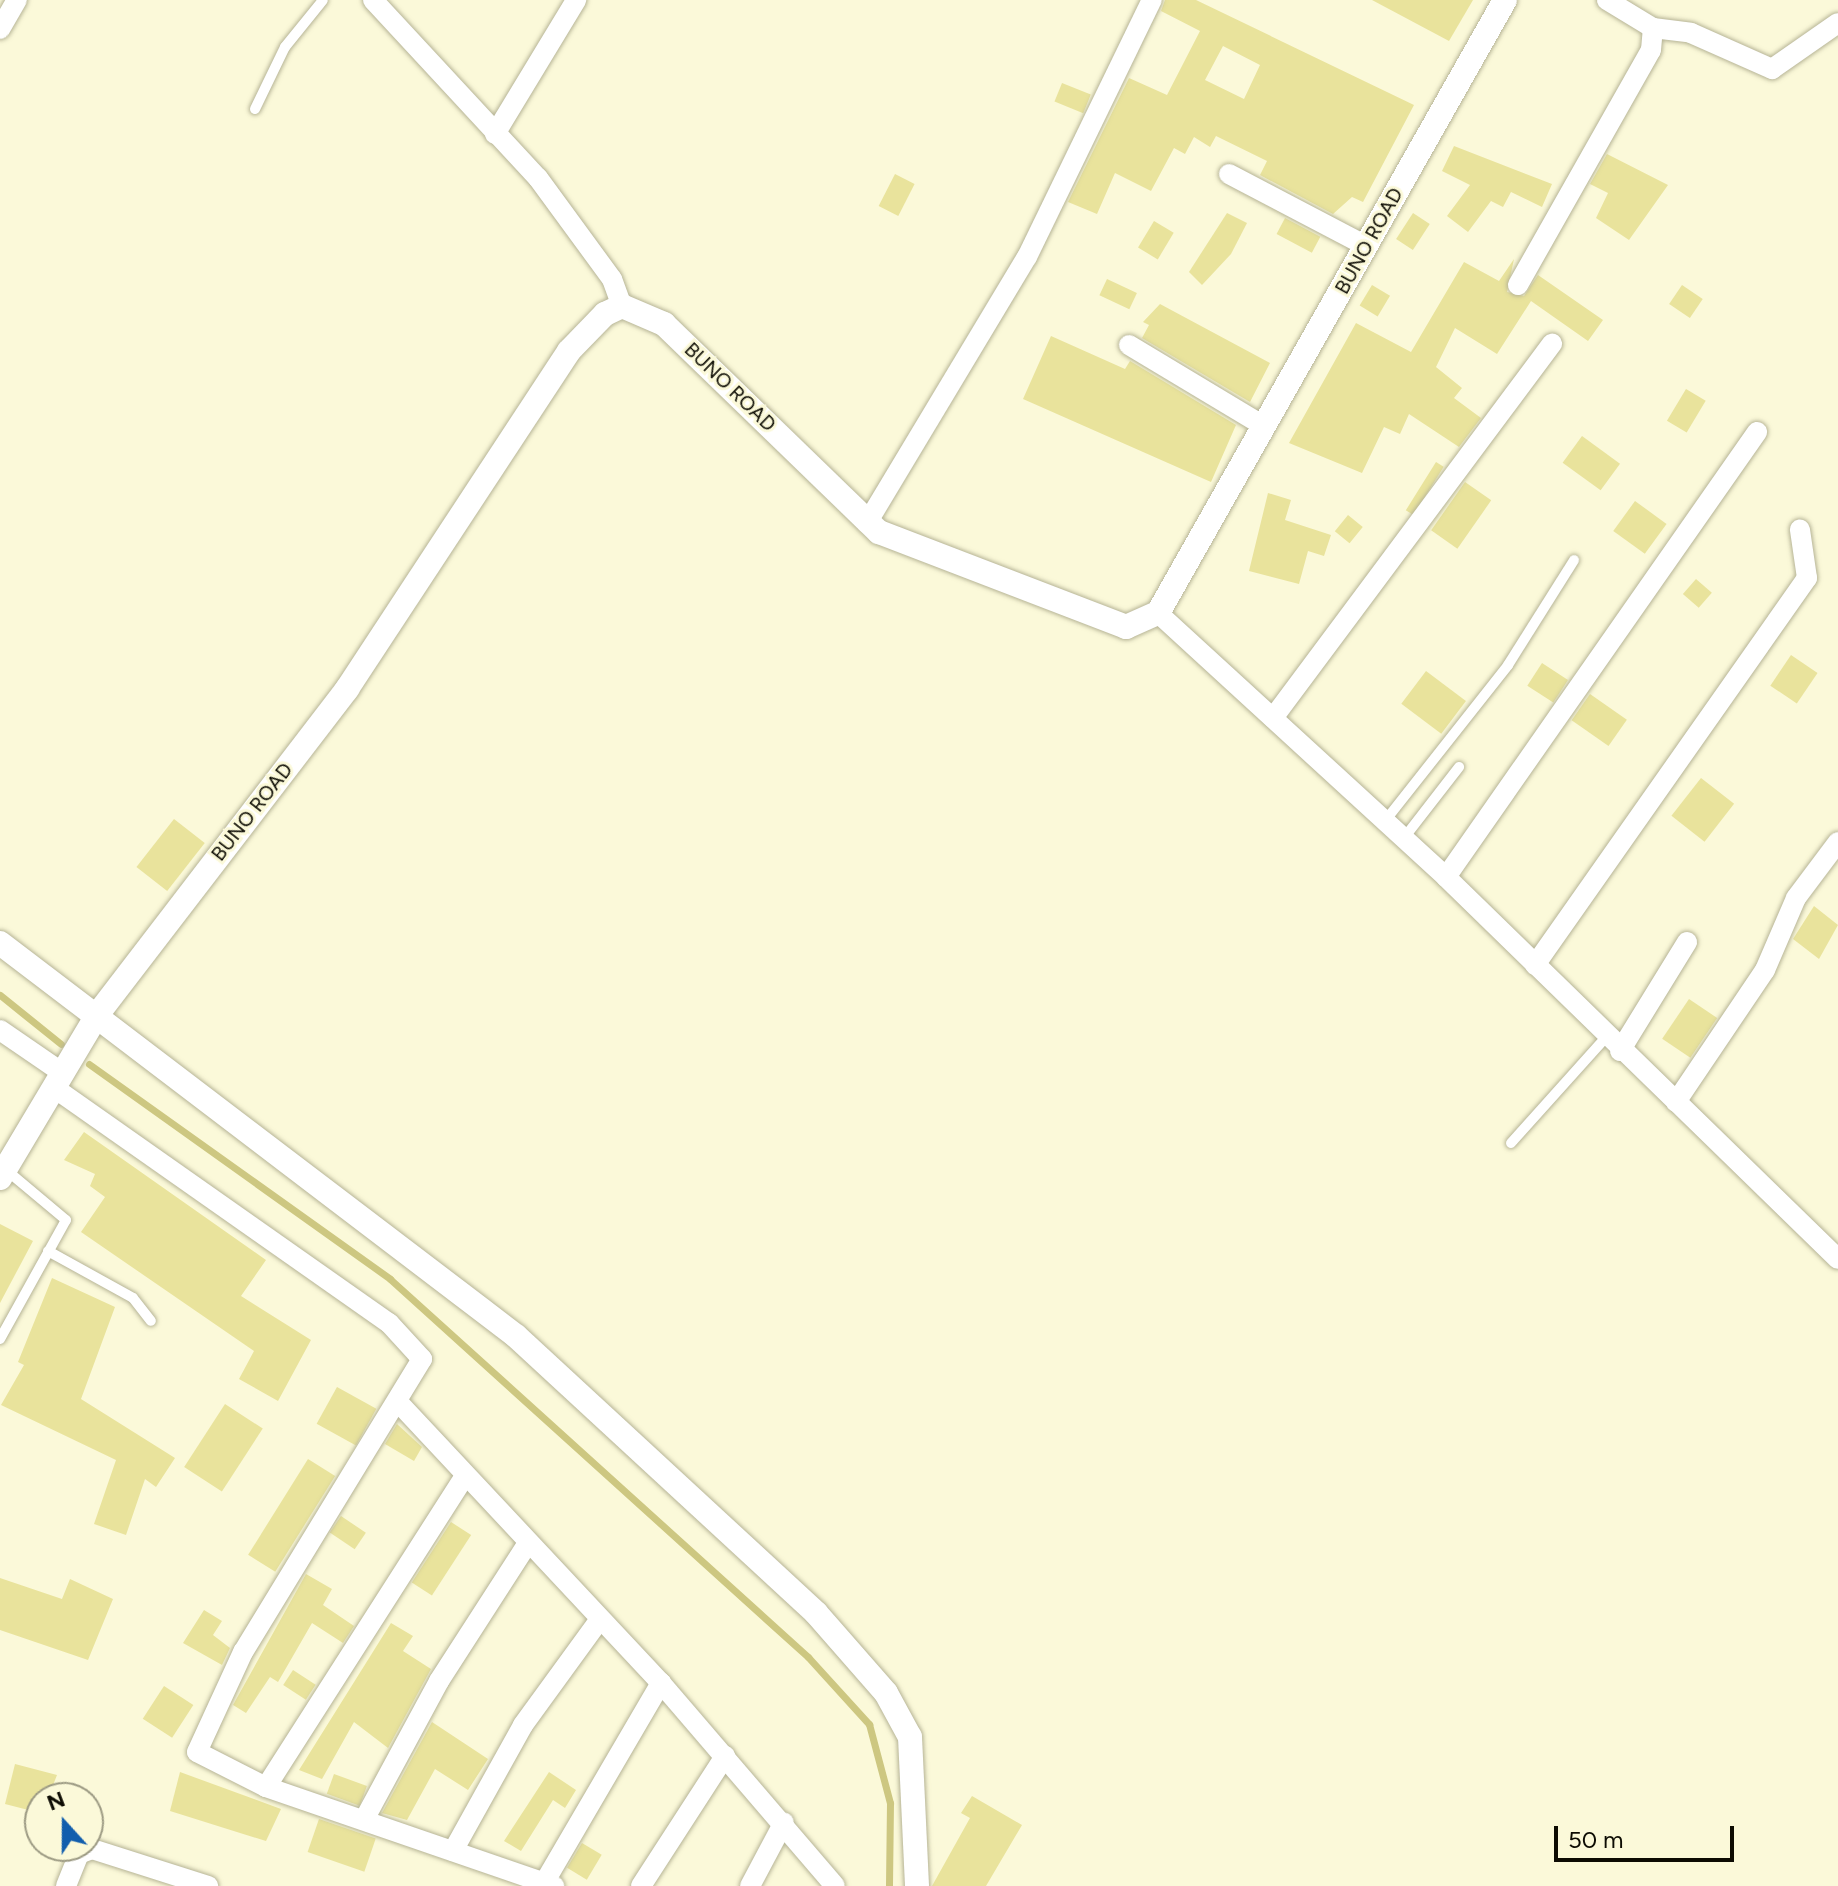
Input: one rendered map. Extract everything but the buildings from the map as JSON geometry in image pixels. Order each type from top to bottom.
[{"type":"street","points":[[0,29],[17,0]]},
{"type":"street","points":[[373,0],[495,134],[587,244],[622,306]]},
{"type":"street","points":[[495,134],[576,0]]},
{"type":"street","points":[[867,523],[1027,257],[1152,0]]},
{"type":"street","name":"BUNO ROAD","points":[[2,1174],[97,1015],[347,689],[569,351],[622,306],[664,324],[867,523],[1115,627],[1158,613],[1505,0]]},
{"type":"street","points":[[1607,0],[1653,28],[1691,33],[1772,69],[1838,23]]},
{"type":"street","points":[[1518,285],[1651,50],[1653,28]]},
{"type":"street","points":[[1229,174],[1366,246]]},
{"type":"street","points":[[1273,718],[1552,344]]},
{"type":"street","points":[[1129,345],[1264,426]]},
{"type":"street","points":[[1446,877],[1757,432]]},
{"type":"street","points":[[1535,965],[1807,578],[1800,530]]},
{"type":"street","points":[[1158,613],[1446,877],[1613,1044],[1838,1259]]},
{"type":"street","points":[[1676,1102],[1765,970],[1796,898],[1838,842]]},
{"type":"street","points":[[1613,1044],[1687,942]]},
{"type":"street","points":[[0,943],[516,1336],[843,1642],[886,1693],[910,1737],[917,1886]]},
{"type":"street","points":[[0,1030],[57,1079],[415,1344],[420,1371],[243,1652],[195,1744],[199,1754],[266,1787],[365,1818],[549,1884],[661,1683]]},
{"type":"street","points":[[398,1402],[661,1683],[784,1822],[835,1886]]},
{"type":"street","points":[[266,1787],[465,1476]]},
{"type":"street","points":[[365,1818],[439,1681],[528,1543]]},
{"type":"street","points":[[453,1851],[523,1725],[600,1619]]},
{"type":"street","points":[[641,1886],[725,1756]]},
{"type":"street","points":[[750,1886],[784,1822]]},
{"type":"street","points":[[66,1886],[79,1854],[88,1849],[183,1882],[208,1886]]},
{"type":"lane","points":[[255,109],[285,47],[323,0]]},
{"type":"lane","points":[[1385,821],[1508,665],[1574,560]]},
{"type":"lane","points":[[1404,838],[1459,767]]},
{"type":"lane","points":[[1511,1143],[1613,1044]]},
{"type":"lane","points":[[0,1339],[65,1216],[2,1174]]},
{"type":"lane","points":[[48,1251],[133,1298],[151,1321]]},
{"type":"waterway","points":[[0,995],[61,1044]]},
{"type":"waterway","points":[[89,1064],[390,1279],[808,1657],[869,1724],[890,1803],[889,1886]]}]
